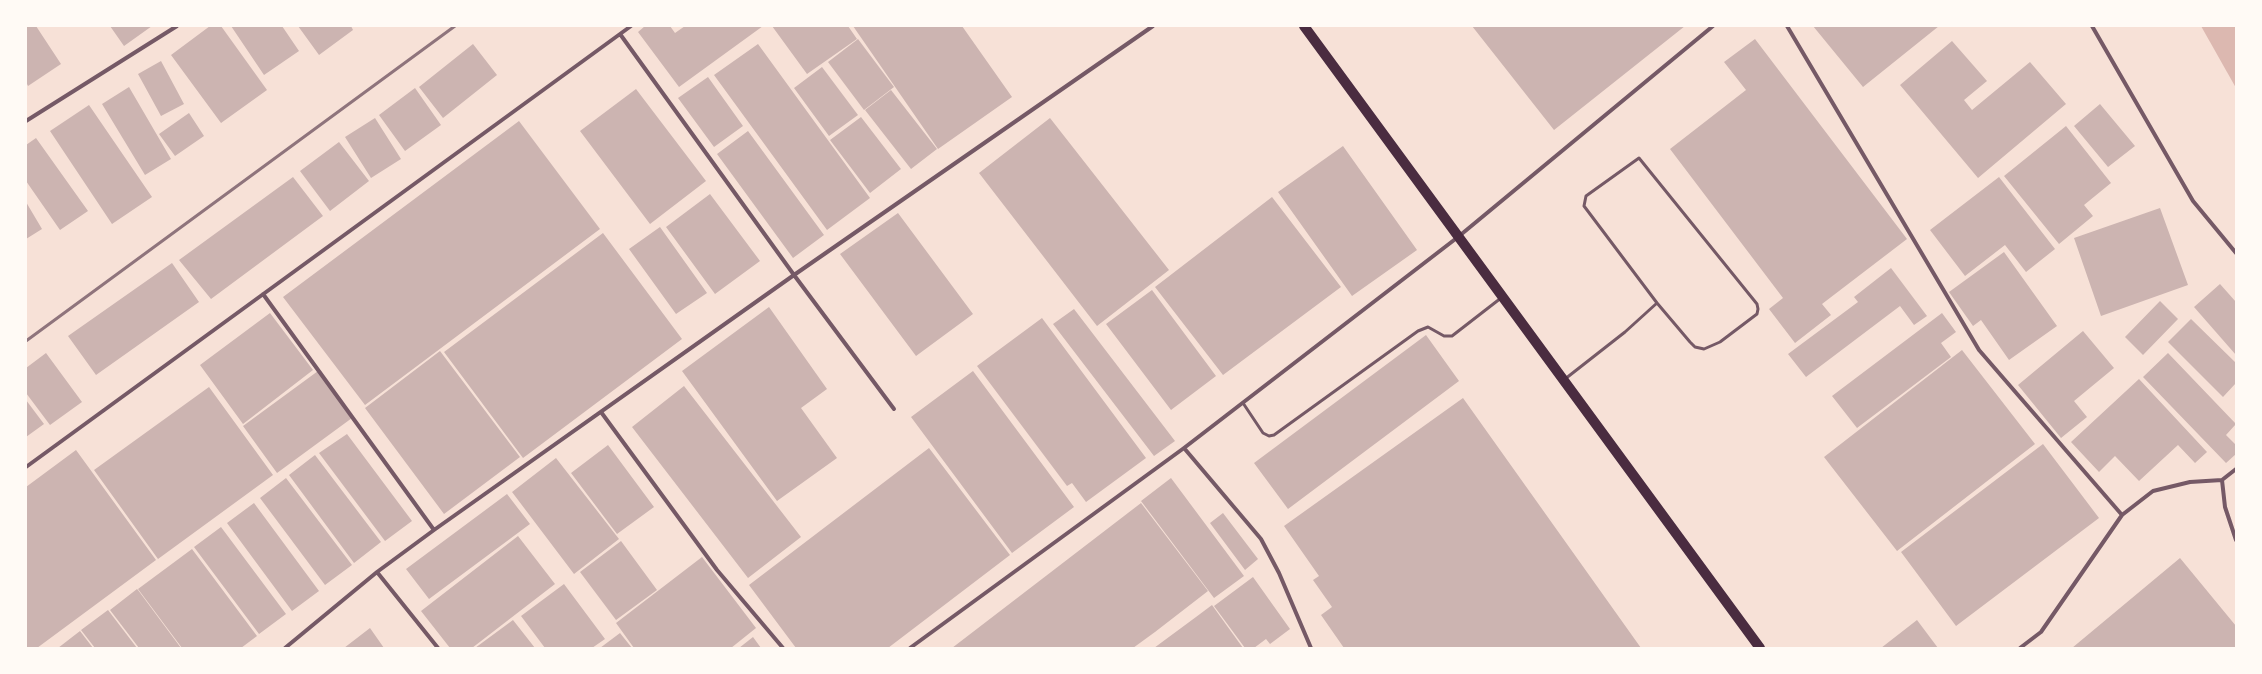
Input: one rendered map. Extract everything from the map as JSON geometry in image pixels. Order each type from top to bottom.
[{"type":"main road","points":[[1304,26],[1760,648]]},
{"type":"street","points":[[26,120],[177,26]]},
{"type":"street","points":[[26,467],[631,26]]},
{"type":"street","points":[[285,648],[377,572],[434,530],[794,275],[1154,26]]},
{"type":"street","points":[[910,648],[1184,448],[1458,237],[1713,26]]},
{"type":"street","points":[[1787,26],[1979,350],[2122,515]]},
{"type":"street","points":[[2092,26],[2193,201],[2236,253]]},
{"type":"street","points":[[620,34],[794,275],[894,409]]},
{"type":"street","points":[[262,294],[434,530]]},
{"type":"street","points":[[601,412],[717,570],[783,648]]},
{"type":"street","points":[[1184,448],[1261,539],[1279,573],[1311,648]]},
{"type":"street","points":[[2020,648],[2040,632],[2122,515],[2153,491],[2190,482],[2222,480],[2236,469]]},
{"type":"street","points":[[2222,480],[2225,507],[2236,540]]},
{"type":"street","points":[[377,572],[438,648]]},
{"type":"lane","points":[[1640,158],[1757,304],[1758,309],[1757,314],[1720,342],[1704,349],[1695,347],[1657,303],[1584,206],[1586,196],[1640,158]]},
{"type":"lane","points":[[1242,403],[1263,433],[1269,436],[1274,435],[1418,331],[1428,328],[1444,336],[1452,336],[1503,297]]},
{"type":"lane","points":[[1563,380],[1625,332],[1657,303]]},
{"type":"shaded area","points":[[2201,26],[2236,26],[2236,88]]},
{"type":"building","points":[[26,26],[36,26],[61,64],[28,86],[26,82]]},
{"type":"building","points":[[110,26],[152,26],[124,46]]},
{"type":"building","points":[[210,26],[221,26],[267,90],[221,123],[171,55]]},
{"type":"building","points":[[231,26],[282,26],[299,51],[264,75]]},
{"type":"building","points":[[298,26],[351,26],[353,30],[319,55]]},
{"type":"building","points":[[645,26],[670,26],[675,33],[685,26],[763,26],[679,87],[638,32]]},
{"type":"building","points":[[772,26],[848,26],[857,39],[807,74]]},
{"type":"building","points":[[853,26],[962,26],[1012,97],[938,149]]},
{"type":"building","points":[[1472,26],[1685,26],[1554,130]]},
{"type":"building","points":[[1813,26],[1939,26],[1863,87]]},
{"type":"building","points":[[858,39],[894,87],[864,110],[828,62]]},
{"type":"building","points":[[1755,39],[1907,239],[1822,304],[1831,315],[1795,343],[1769,309],[1783,298],[1670,149],[1746,90],[1724,62]]},
{"type":"building","points":[[1952,41],[1987,81],[1964,100],[1972,110],[2030,62],[2066,104],[1978,178],[1900,85]]},
{"type":"building","points":[[473,44],[497,75],[443,118],[419,87]]},
{"type":"building","points":[[758,44],[870,198],[827,230],[714,75]]},
{"type":"building","points":[[161,61],[184,104],[161,116],[138,74]]},
{"type":"building","points":[[822,67],[858,115],[829,136],[794,88]]},
{"type":"building","points":[[708,77],[743,126],[714,147],[678,98]]},
{"type":"building","points":[[129,87],[171,159],[145,175],[102,104]]},
{"type":"building","points":[[415,88],[441,125],[405,151],[379,115]]},
{"type":"building","points":[[636,89],[706,181],[650,224],[580,131]]},
{"type":"building","points":[[891,90],[937,149],[911,169],[865,110]]},
{"type":"building","points":[[2100,104],[2135,146],[2108,167],[2074,126]]},
{"type":"building","points":[[89,105],[152,197],[112,224],[50,131]]},
{"type":"building","points":[[189,113],[204,136],[175,156],[159,134]]},
{"type":"building","points":[[861,117],[901,169],[870,193],[830,140]]},
{"type":"building","points":[[375,118],[401,159],[371,178],[345,137]]},
{"type":"building","points":[[1050,118],[1169,270],[1097,326],[979,173]]},
{"type":"building","points":[[519,121],[600,229],[365,405],[283,297]]},
{"type":"building","points":[[2066,126],[2111,183],[2084,205],[2093,216],[2059,244],[2004,176]]},
{"type":"building","points":[[748,131],[824,235],[793,258],[717,154]]},
{"type":"building","points":[[36,138],[88,211],[60,230],[26,181],[26,145]]},
{"type":"building","points":[[339,142],[369,181],[330,211],[300,171]]},
{"type":"building","points":[[1343,146],[1417,250],[1352,296],[1278,192]]},
{"type":"building","points":[[293,177],[323,216],[211,299],[179,260]]},
{"type":"building","points":[[1999,177],[2055,249],[2026,272],[2005,245],[1965,276],[1930,230]]},
{"type":"building","points":[[710,194],[760,261],[715,294],[666,227]]},
{"type":"building","points":[[1272,197],[1341,287],[1223,375],[1155,287]]},
{"type":"building","points":[[26,202],[42,229],[26,239]]},
{"type":"building","points":[[2160,208],[2188,285],[2101,316],[2074,238]]},
{"type":"building","points":[[898,213],[973,314],[916,356],[840,254]]},
{"type":"building","points":[[660,227],[707,293],[676,314],[629,249]]},
{"type":"building","points":[[603,233],[682,339],[523,458],[444,352]]},
{"type":"building","points":[[2004,252],[2057,326],[2009,360],[1981,320],[1973,326],[1949,292]]},
{"type":"building","points":[[172,263],[199,302],[96,375],[68,336]]},
{"type":"building","points":[[1891,268],[1927,316],[1914,325],[1900,306],[1806,377],[1788,354],[1858,302],[1854,297]]},
{"type":"building","points":[[2220,284],[2236,302],[2236,355],[2194,307]]},
{"type":"building","points":[[1152,290],[1216,376],[1171,410],[1106,324]]},
{"type":"building","points":[[2160,301],[2178,319],[2143,355],[2125,337]]},
{"type":"building","points":[[769,307],[827,389],[801,408],[837,458],[777,501],[682,371]]},
{"type":"building","points":[[1074,309],[1175,441],[1154,456],[1053,324]]},
{"type":"building","points":[[270,313],[313,370],[243,424],[200,365]]},
{"type":"building","points":[[1942,313],[1956,332],[1941,343],[1951,357],[1857,428],[1832,396]]},
{"type":"building","points":[[1042,318],[1146,458],[1086,502],[1072,483],[1067,486],[977,366]]},
{"type":"building","points":[[2191,319],[2236,363],[2236,383],[2223,397],[2168,342]]},
{"type":"building","points":[[2083,331],[2114,368],[2074,401],[2087,417],[2061,438],[2018,385]]},
{"type":"building","points":[[1426,335],[1459,381],[1288,509],[1254,463]]},
{"type":"building","points":[[1962,350],[2035,444],[1897,551],[1824,457]]},
{"type":"building","points":[[440,351],[520,457],[444,514],[365,408]]},
{"type":"building","points":[[46,353],[82,402],[50,425],[26,393],[26,368]]},
{"type":"building","points":[[2168,353],[2236,424],[2226,435],[2236,445],[2236,454],[2226,463],[2143,377]]},
{"type":"building","points":[[318,371],[352,418],[277,473],[243,426]]},
{"type":"building","points":[[973,371],[1074,507],[1012,553],[911,417]]},
{"type":"building","points":[[2139,379],[2207,452],[2195,463],[2178,445],[2139,481],[2115,456],[2099,472],[2071,442]]},
{"type":"building","points":[[684,386],[801,537],[748,578],[632,427]]},
{"type":"building","points":[[209,387],[273,475],[158,559],[94,470]]},
{"type":"building","points":[[1463,398],[1641,648],[1344,648],[1321,615],[1332,607],[1313,580],[1319,576],[1284,526]]},
{"type":"building","points":[[26,400],[44,424],[26,437]]},
{"type":"building","points":[[347,434],[412,521],[385,541],[319,453]]},
{"type":"building","points":[[2043,444],[2099,518],[1956,626],[1901,552]]},
{"type":"building","points":[[608,445],[654,507],[617,534],[571,473]]},
{"type":"building","points":[[929,448],[1010,555],[888,648],[796,648],[749,585]]},
{"type":"building","points":[[76,450],[156,560],[37,648],[26,648],[26,487]]},
{"type":"building","points":[[315,455],[381,542],[354,563],[289,475]]},
{"type":"building","points":[[556,458],[619,539],[574,574],[512,492]]},
{"type":"building","points":[[286,478],[352,565],[325,585],[260,498]]},
{"type":"building","points":[[1171,478],[1244,576],[1214,598],[1141,501]]},
{"type":"building","points":[[507,494],[530,524],[429,599],[406,569]]},
{"type":"building","points":[[254,503],[319,591],[292,611],[227,523]]},
{"type":"building","points":[[1141,503],[1208,591],[1155,632],[1133,648],[952,648]]},
{"type":"building","points":[[1223,513],[1258,559],[1245,570],[1210,523]]},
{"type":"building","points":[[221,527],[286,614],[259,634],[194,547]]},
{"type":"building","points":[[518,536],[555,584],[472,648],[450,648],[421,611]]},
{"type":"building","points":[[621,541],[657,590],[616,620],[580,572]]},
{"type":"building","points":[[192,549],[257,636],[241,648],[182,648],[138,589]]},
{"type":"building","points":[[702,557],[756,628],[731,648],[634,648],[616,623]]},
{"type":"building","points":[[2180,558],[2236,626],[2236,648],[2072,648]]},
{"type":"building","points":[[1253,577],[1290,629],[1270,644],[1266,639],[1254,648],[1245,648],[1214,606]]},
{"type":"building","points":[[564,584],[605,639],[592,648],[545,648],[521,616]]},
{"type":"building","points":[[137,589],[181,648],[139,648],[110,610]]},
{"type":"building","points":[[1212,605],[1243,648],[1154,648],[1196,617]]},
{"type":"building","points":[[108,610],[137,648],[95,648],[81,630]]},
{"type":"building","points":[[513,620],[535,648],[475,648]]},
{"type":"building","points":[[1917,620],[1938,648],[1881,648]]},
{"type":"building","points":[[370,628],[384,648],[344,648]]},
{"type":"building","points":[[80,631],[93,648],[58,648]]},
{"type":"building","points":[[620,633],[632,648],[600,648]]},
{"type":"building","points":[[753,637],[761,648],[739,648]]},
{"type":"railway","points":[[26,341],[455,26]]}]
